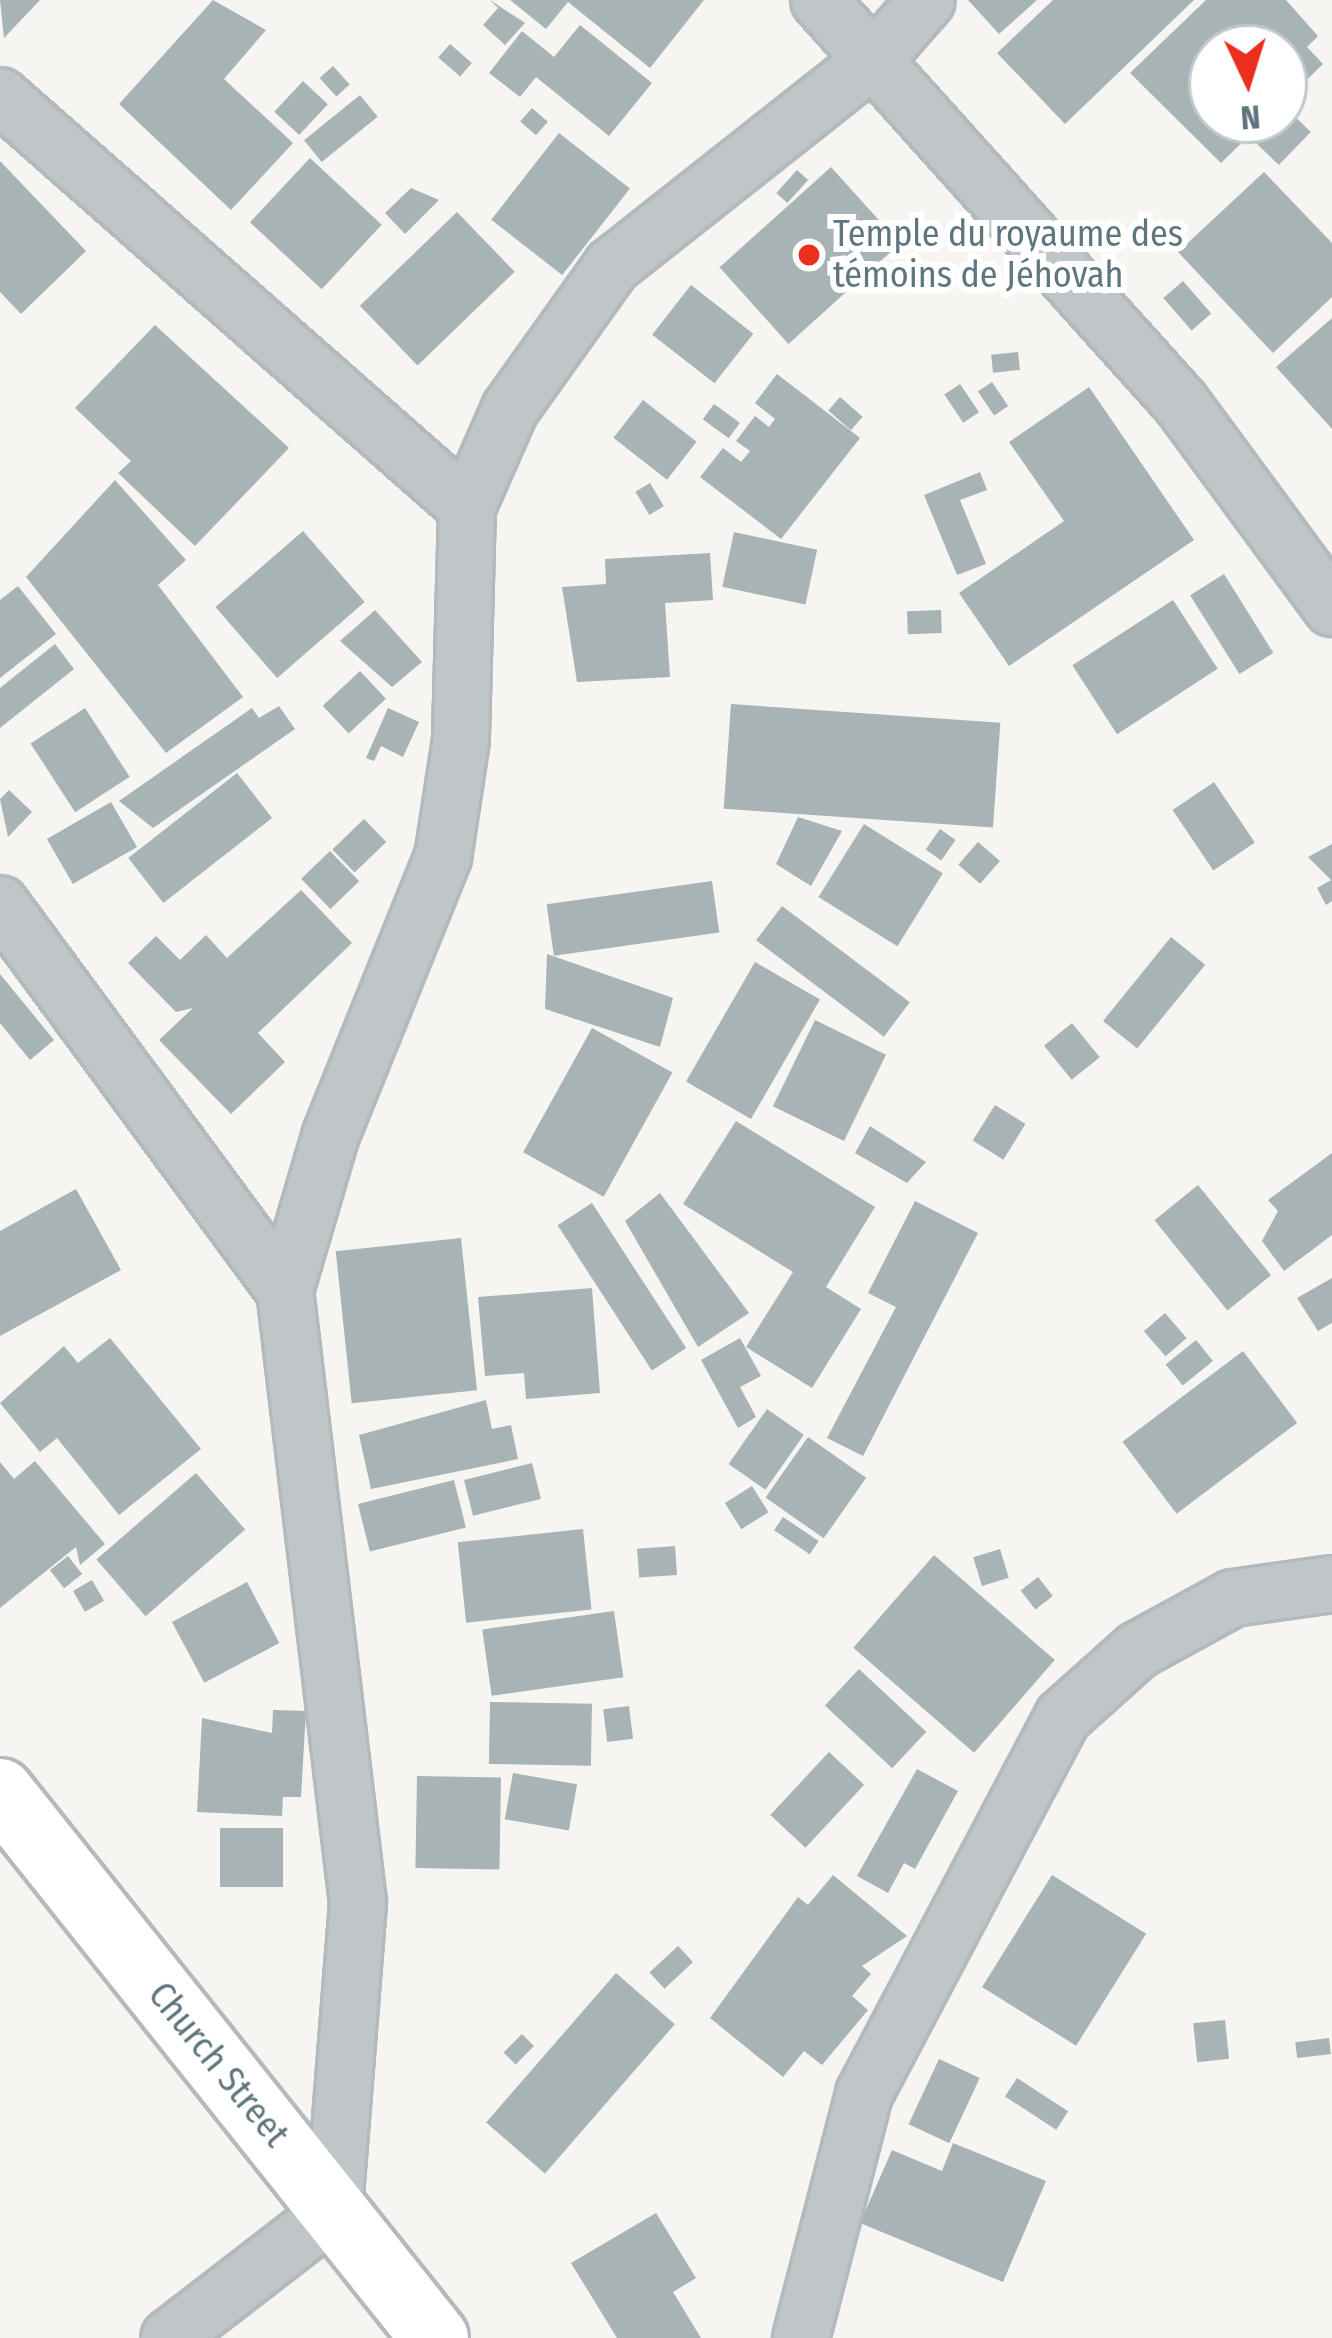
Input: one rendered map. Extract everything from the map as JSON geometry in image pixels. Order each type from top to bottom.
[{"type":"main road","name":"Church Street","points":[[0,1792],[435,2338]]},
{"type":"street","points":[[819,0],[878,56],[1181,403],[1332,608]]},
{"type":"street","points":[[169,2338],[334,2211],[358,1904],[285,1290],[332,1134],[443,857],[461,740],[467,507],[510,409],[612,266],[878,56],[927,0]]},
{"type":"street","points":[[0,96],[467,507]]},
{"type":"street","points":[[0,904],[285,1290]]},
{"type":"street","points":[[801,2338],[864,2094],[1063,1717],[1138,1650],[1233,1598],[1332,1584]]},
{"type":"building","points":[[0,0],[40,0],[4,38]]},
{"type":"building","points":[[213,0],[266,30],[224,79],[293,143],[231,210],[119,104]]},
{"type":"building","points":[[490,0],[525,23],[505,45],[483,25],[498,8]]},
{"type":"building","points":[[510,0],[704,0],[650,68],[568,2],[546,29]]},
{"type":"building","points":[[968,0],[1037,0],[999,34]]},
{"type":"building","points":[[1053,0],[1194,0],[1065,124],[997,53]]},
{"type":"building","points":[[1206,0],[1286,0],[1307,24],[1188,24],[1188,130],[1130,73]]},
{"type":"building","points":[[580,25],[652,83],[609,136],[536,77],[520,97],[489,73],[522,31],[554,57]]},
{"type":"building","points":[[1308,25],[1318,36],[1308,46]]},
{"type":"building","points":[[450,44],[472,63],[460,77],[438,58]]},
{"type":"building","points":[[1308,48],[1323,64],[1308,79]]},
{"type":"building","points":[[333,66],[350,85],[336,97],[320,78]]},
{"type":"building","points":[[303,81],[328,104],[299,135],[274,112]]},
{"type":"building","points":[[360,95],[378,117],[322,162],[304,140]]},
{"type":"building","points":[[532,108],[548,122],[536,135],[520,122]]},
{"type":"building","points":[[559,133],[630,188],[562,275],[491,220]]},
{"type":"building","points":[[1202,144],[1240,144],[1221,163]]},
{"type":"building","points":[[1257,144],[1299,144],[1279,165]]},
{"type":"building","points":[[310,158],[382,225],[322,289],[250,222]]},
{"type":"building","points":[[0,161],[86,251],[21,314],[0,292]]},
{"type":"building","name":"Temple du royaume des témoins de Jéhovah","points":[[831,167],[900,244],[788,344],[720,267]]},
{"type":"building","points":[[797,170],[808,180],[787,203],[776,193]]},
{"type":"building","points":[[1264,172],[1332,243],[1332,297],[1273,353],[1178,252]]},
{"type":"building","points":[[411,188],[439,200],[405,234],[385,213]]},
{"type":"building","points":[[457,212],[515,272],[418,365],[360,306]]},
{"type":"building","points":[[1183,281],[1211,313],[1192,331],[1163,298]]},
{"type":"building","points":[[691,285],[753,334],[714,383],[652,335]]},
{"type":"building","points":[[1332,318],[1332,429],[1276,367]]},
{"type":"building","points":[[155,325],[289,448],[195,546],[118,473],[131,461],[75,408]]},
{"type":"building","points":[[1018,352],[1020,370],[993,373],[991,355]]},
{"type":"building","points":[[777,374],[860,438],[781,539],[700,477],[723,448],[741,462],[750,451],[736,441],[755,416],[769,427],[775,419],[755,403]]},
{"type":"building","points":[[992,382],[1008,406],[994,416],[978,392]]},
{"type":"building","points":[[960,384],[979,412],[963,423],[944,395]]},
{"type":"building","points":[[1089,387],[1194,540],[1009,666],[959,593],[1064,521],[1009,442]]},
{"type":"building","points":[[840,397],[863,417],[851,430],[828,411]]},
{"type":"building","points":[[643,400],[697,442],[667,480],[613,438]]},
{"type":"building","points":[[714,404],[740,423],[729,438],[703,419]]},
{"type":"building","points":[[980,472],[987,490],[960,500],[986,564],[957,575],[924,495]]},
{"type":"building","points":[[115,480],[186,560],[158,585],[243,697],[166,753],[26,577]]},
{"type":"building","points":[[650,483],[664,506],[649,515],[635,492]]},
{"type":"building","points":[[303,531],[365,602],[277,678],[215,607]]},
{"type":"building","points":[[734,532],[817,550],[805,604],[722,587]]},
{"type":"building","points":[[710,553],[713,600],[665,603],[670,677],[577,682],[562,587],[606,584],[605,559]]},
{"type":"building","points":[[1224,574],[1273,653],[1239,674],[1190,595]]},
{"type":"building","points":[[18,586],[56,634],[0,678],[0,600]]},
{"type":"building","points":[[1173,600],[1218,669],[1117,734],[1072,665]]},
{"type":"building","points":[[375,610],[422,662],[392,687],[340,641]]},
{"type":"building","points":[[941,610],[942,633],[908,634],[907,611]]},
{"type":"building","points":[[55,644],[74,669],[0,728],[0,688]]},
{"type":"building","points":[[360,671],[386,699],[349,734],[323,706]]},
{"type":"building","points":[[731,704],[1000,723],[993,828],[724,809]]},
{"type":"building","points":[[279,706],[295,729],[153,828],[119,801],[252,708],[259,718]]},
{"type":"building","points":[[85,708],[130,777],[75,812],[30,743]]},
{"type":"building","points":[[388,708],[419,722],[403,757],[381,746],[374,761],[366,758]]},
{"type":"building","points":[[237,773],[272,818],[163,903],[128,858]]},
{"type":"building","points":[[1214,782],[1255,843],[1213,870],[1173,810]]},
{"type":"building","points":[[9,790],[32,812],[8,837],[0,799]]},
{"type":"building","points":[[111,802],[137,847],[73,884],[47,839]]},
{"type":"building","points":[[798,817],[842,831],[811,886],[776,864]]},
{"type":"building","points":[[364,819],[386,842],[355,873],[332,850]]},
{"type":"building","points":[[864,824],[943,873],[897,946],[818,897]]},
{"type":"building","points":[[940,829],[956,840],[941,860],[926,849]]},
{"type":"building","points":[[978,842],[1000,861],[980,884],[958,865]]},
{"type":"building","points":[[1332,844],[1332,901],[1326,905],[1317,888],[1331,880],[1308,857]]},
{"type":"building","points":[[330,851],[359,881],[330,909],[301,879]]},
{"type":"building","points":[[712,881],[719,932],[554,956],[547,904]]},
{"type":"building","points":[[301,890],[352,943],[258,1033],[285,1062],[231,1114],[159,1040],[193,1008],[176,1012],[128,963],[156,936],[180,960],[206,935],[227,958]]},
{"type":"building","points":[[782,906],[910,1002],[884,1037],[756,940]]},
{"type":"building","points":[[1171,937],[1205,965],[1137,1049],[1103,1021]]},
{"type":"building","points":[[547,954],[673,998],[660,1047],[545,1009]]},
{"type":"building","points":[[755,962],[820,999],[751,1119],[686,1082]]},
{"type":"building","points":[[0,974],[54,1040],[30,1060],[0,1023]]},
{"type":"building","points":[[815,1020],[886,1055],[844,1141],[773,1106]]},
{"type":"building","points":[[1072,1023],[1100,1057],[1072,1080],[1044,1046]]},
{"type":"building","points":[[592,1028],[672,1073],[604,1197],[523,1152]]},
{"type":"building","points":[[995,1105],[1026,1124],[1003,1160],[973,1141]]},
{"type":"building","points":[[736,1121],[875,1207],[826,1287],[861,1309],[812,1388],[746,1347],[793,1272],[683,1204]]},
{"type":"building","points":[[870,1126],[926,1162],[907,1183],[855,1153]]},
{"type":"building","points":[[1332,1153],[1332,1235],[1284,1271],[1262,1241],[1278,1211],[1268,1200]]},
{"type":"building","points":[[1198,1185],[1271,1275],[1227,1310],[1154,1220]]},
{"type":"building","points":[[76,1189],[121,1270],[0,1336],[0,1231]]},
{"type":"building","points":[[660,1193],[749,1313],[698,1347],[625,1221]]},
{"type":"building","points":[[915,1201],[978,1233],[863,1456],[827,1438],[896,1307],[868,1293]]},
{"type":"building","points":[[592,1203],[686,1348],[652,1370],[558,1225]]},
{"type":"building","points":[[461,1238],[477,1390],[352,1403],[336,1251]]},
{"type":"building","points":[[1332,1278],[1332,1323],[1318,1331],[1297,1298]]},
{"type":"building","points":[[592,1288],[600,1393],[526,1399],[524,1373],[485,1376],[478,1297]]},
{"type":"building","points":[[1165,1313],[1187,1338],[1166,1356],[1144,1331]]},
{"type":"building","points":[[110,1338],[201,1449],[119,1515],[57,1438],[40,1452],[0,1403],[64,1346],[78,1363]]},
{"type":"building","points":[[740,1338],[761,1376],[740,1387],[756,1417],[738,1428],[701,1360]]},
{"type":"building","points":[[1196,1340],[1213,1361],[1183,1386],[1166,1365]]},
{"type":"building","points":[[1243,1351],[1297,1423],[1177,1514],[1122,1442]]},
{"type":"building","points":[[486,1400],[492,1429],[511,1425],[518,1459],[371,1489],[359,1435]]},
{"type":"building","points":[[767,1409],[804,1435],[765,1490],[729,1464]]},
{"type":"building","points":[[808,1437],[866,1478],[824,1538],[766,1498]]},
{"type":"building","points":[[35,1461],[105,1544],[80,1565],[76,1547],[0,1608],[0,1462],[14,1479]]},
{"type":"building","points":[[532,1463],[541,1499],[473,1516],[464,1480]]},
{"type":"building","points":[[196,1473],[245,1530],[146,1616],[96,1560]]},
{"type":"building","points":[[454,1480],[466,1528],[370,1551],[358,1504]]},
{"type":"building","points":[[752,1486],[768,1512],[741,1529],[725,1503]]},
{"type":"building","points":[[783,1517],[819,1541],[810,1554],[774,1530]]},
{"type":"building","points":[[583,1529],[591,1610],[466,1623],[458,1542]]},
{"type":"building","points":[[675,1546],[677,1575],[639,1578],[637,1549]]},
{"type":"building","points":[[1000,1549],[1009,1578],[982,1586],[973,1557]]},
{"type":"building","points":[[934,1555],[1055,1660],[974,1753],[853,1648]]},
{"type":"building","points":[[68,1556],[82,1574],[64,1588],[50,1570]]},
{"type":"building","points":[[1038,1577],[1053,1596],[1035,1609],[1021,1591]]},
{"type":"building","points":[[92,1580],[104,1601],[85,1612],[73,1591]]},
{"type":"building","points":[[247,1582],[279,1643],[204,1683],[172,1622]]},
{"type":"building","points":[[614,1611],[623,1677],[492,1696],[482,1630]]},
{"type":"building","points":[[859,1669],[926,1732],[892,1768],[825,1706]]},
{"type":"building","points":[[490,1702],[592,1704],[591,1766],[489,1764]]},
{"type":"building","points":[[629,1706],[633,1739],[607,1742],[603,1709]]},
{"type":"building","points":[[273,1710],[306,1711],[301,1797],[283,1797],[282,1816],[197,1812],[202,1718],[272,1733]]},
{"type":"building","points":[[829,1752],[864,1785],[805,1848],[770,1815]]},
{"type":"building","points":[[917,1769],[958,1791],[915,1869],[904,1863],[888,1893],[857,1876]]},
{"type":"building","points":[[513,1773],[577,1784],[569,1831],[505,1819]]},
{"type":"building","points":[[417,1776],[501,1777],[499,1869],[415,1868]]},
{"type":"building","points":[[220,1828],[283,1828],[283,1887],[220,1887]]},
{"type":"building","points":[[833,1875],[907,1936],[862,1966],[871,1974],[852,1996],[868,2010],[822,2065],[804,2051],[783,2077],[710,2018],[798,1897],[808,1905]]},
{"type":"building","points":[[1052,1875],[1146,1934],[1076,2046],[982,1987]]},
{"type":"building","points":[[678,1946],[693,1962],[664,1989],[649,1973]]},
{"type":"building","points":[[616,1973],[675,2024],[545,2174],[486,2122]]},
{"type":"building","points":[[1225,2020],[1229,2059],[1197,2062],[1193,2023]]},
{"type":"building","points":[[522,2034],[534,2046],[516,2064],[504,2052]]},
{"type":"building","points":[[1329,2038],[1331,2054],[1297,2058],[1295,2042]]},
{"type":"building","points":[[939,2059],[980,2078],[949,2143],[909,2124]]},
{"type":"building","points":[[1017,2078],[1068,2111],[1056,2130],[1005,2096]]},
{"type":"building","points":[[953,2143],[1046,2181],[1003,2282],[860,2223],[892,2150],[942,2171]]},
{"type":"building","points":[[656,2213],[696,2278],[673,2292],[701,2338],[617,2338],[571,2263]]},
{"type":"place","name":"Temple du royaume des témoins de Jéhovah","points":[[809,255]]}]
